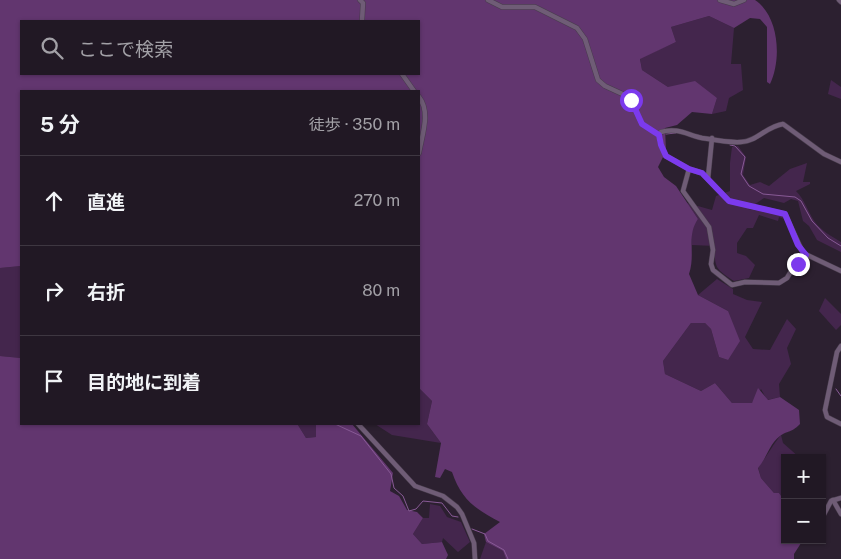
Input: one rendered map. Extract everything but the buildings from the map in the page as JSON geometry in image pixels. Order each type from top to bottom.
[{"type":"street","points":[[360,0],[363,3],[362,20]]},
{"type":"street","points":[[488,0],[502,7],[535,7],[577,28],[585,39],[596,75],[601,83],[629,97],[642,124],[659,135],[666,156],[689,169],[702,173],[729,201],[785,214],[798,245],[806,255],[811,255],[841,271]]},
{"type":"street","points":[[720,0],[734,4],[744,0]]},
{"type":"street","points":[[403,75],[413,90]]},
{"type":"street","points":[[420,99],[425,107],[420,146]]},
{"type":"street","points":[[659,135],[661,132],[676,130],[701,138],[745,142],[768,128],[783,124],[824,154],[841,162]]},
{"type":"street","points":[[708,178],[712,138]]},
{"type":"street","points":[[689,169],[683,191],[707,222],[713,250],[711,264],[720,276],[732,285],[746,282],[779,283],[787,278],[793,268],[806,255]]},
{"type":"street","points":[[841,346],[837,352],[825,410],[827,417],[841,424]]},
{"type":"street","points":[[359,425],[415,486],[443,496],[457,507],[462,514],[474,543],[475,559]]},
{"type":"street","points":[[826,511],[833,500],[841,498]]},
{"type":"street","points":[[833,500],[841,514]]},
{"type":"shaded area","points":[[0,0],[755,0],[769,16],[776,39],[776,63],[770,84],[767,82],[767,27],[760,19],[750,18],[734,28],[709,16],[671,27],[676,42],[640,59],[642,70],[668,87],[695,81],[717,98],[712,114],[692,112],[677,125],[665,128],[666,151],[658,167],[664,177],[676,186],[698,219],[694,225],[689,274],[698,295],[728,311],[740,341],[728,360],[719,357],[711,329],[705,323],[691,323],[663,361],[665,374],[701,391],[715,383],[732,403],[752,403],[758,388],[768,400],[780,397],[799,410],[800,424],[776,439],[758,468],[761,478],[774,493],[779,493],[781,496],[781,544],[800,544],[794,554],[794,559],[506,559],[503,551],[486,542],[484,534],[500,522],[476,508],[470,502],[460,489],[452,472],[445,469],[440,478],[435,477],[441,443],[427,424],[432,401],[420,389],[420,90],[20,90],[20,266],[0,268]]},
{"type":"shaded area","points":[[709,16],[734,28],[731,64],[741,64],[743,90],[729,98],[726,111],[712,114],[717,98],[668,87],[642,70],[640,58],[676,42],[671,27]]},
{"type":"shaded area","points":[[831,80],[841,87],[841,99],[828,94]]},
{"type":"shaded area","points":[[738,146],[746,157],[743,175],[750,185],[760,182],[769,186],[790,169],[807,163],[803,182],[810,182],[810,184],[796,191],[818,225],[841,242],[841,252],[817,240],[809,226],[803,221],[798,201],[791,199],[784,203],[764,198],[748,209],[783,215],[787,220],[779,217],[778,221],[759,215],[753,228],[747,228],[737,243],[737,253],[746,256],[755,265],[749,278],[734,281],[723,274],[716,264],[715,246],[692,245],[691,228],[698,219],[687,203],[712,210],[716,196],[730,191],[732,147]]},
{"type":"shaded area","points":[[20,266],[20,358],[0,356],[0,268]]},
{"type":"shaded area","points":[[717,279],[733,289],[733,294],[747,300],[762,302],[745,337],[753,349],[770,350],[787,319],[796,329],[787,348],[791,364],[779,384],[780,397],[767,400],[761,389],[752,403],[732,403],[715,383],[701,391],[665,374],[663,361],[691,323],[705,323],[711,329],[719,357],[728,360],[728,311],[698,295]]},
{"type":"shaded area","points":[[825,298],[841,314],[841,325],[836,330],[819,311]]},
{"type":"shaded area","points":[[0,356],[20,358],[20,425],[298,425],[306,438],[316,437],[316,425],[353,425],[393,473],[390,491],[399,496],[407,510],[417,512],[423,518],[413,534],[422,544],[442,542],[448,555],[446,559],[0,559]]},
{"type":"shaded area","points":[[420,389],[432,401],[427,424],[441,443],[392,435],[377,425],[420,425]]},
{"type":"shaded area","points":[[298,425],[316,425],[316,437],[306,438]]},
{"type":"shaded area","points":[[781,435],[783,443],[795,454],[781,454],[781,496],[779,493],[774,493],[761,478],[758,467]]},
{"type":"shaded area","points":[[430,504],[440,506],[447,517],[461,522],[470,542],[458,552],[443,538],[442,542],[422,544],[413,534],[423,518],[429,518]]},
{"type":"shaded area","points":[[486,542],[503,551],[506,559],[480,559]]},
{"type":"waterway","points":[[666,134],[676,133]]},
{"type":"waterway","points":[[730,145],[735,146],[745,157],[741,174],[749,186],[763,194],[795,197],[801,201],[812,221],[828,238],[841,246]]},
{"type":"waterway","points":[[836,389],[841,396]]},
{"type":"waterway","points":[[337,425],[361,436],[391,474],[394,488],[403,496],[409,511],[416,509],[423,501],[442,503],[452,516],[458,517]]},
{"type":"waterway","points":[[472,529],[485,534],[488,541],[504,550],[508,559]]},
{"type":"route","points":[[631,100],[642,124],[659,135],[666,156],[689,169],[702,173],[729,201],[785,214],[798,245],[806,255],[798,264]]}]
